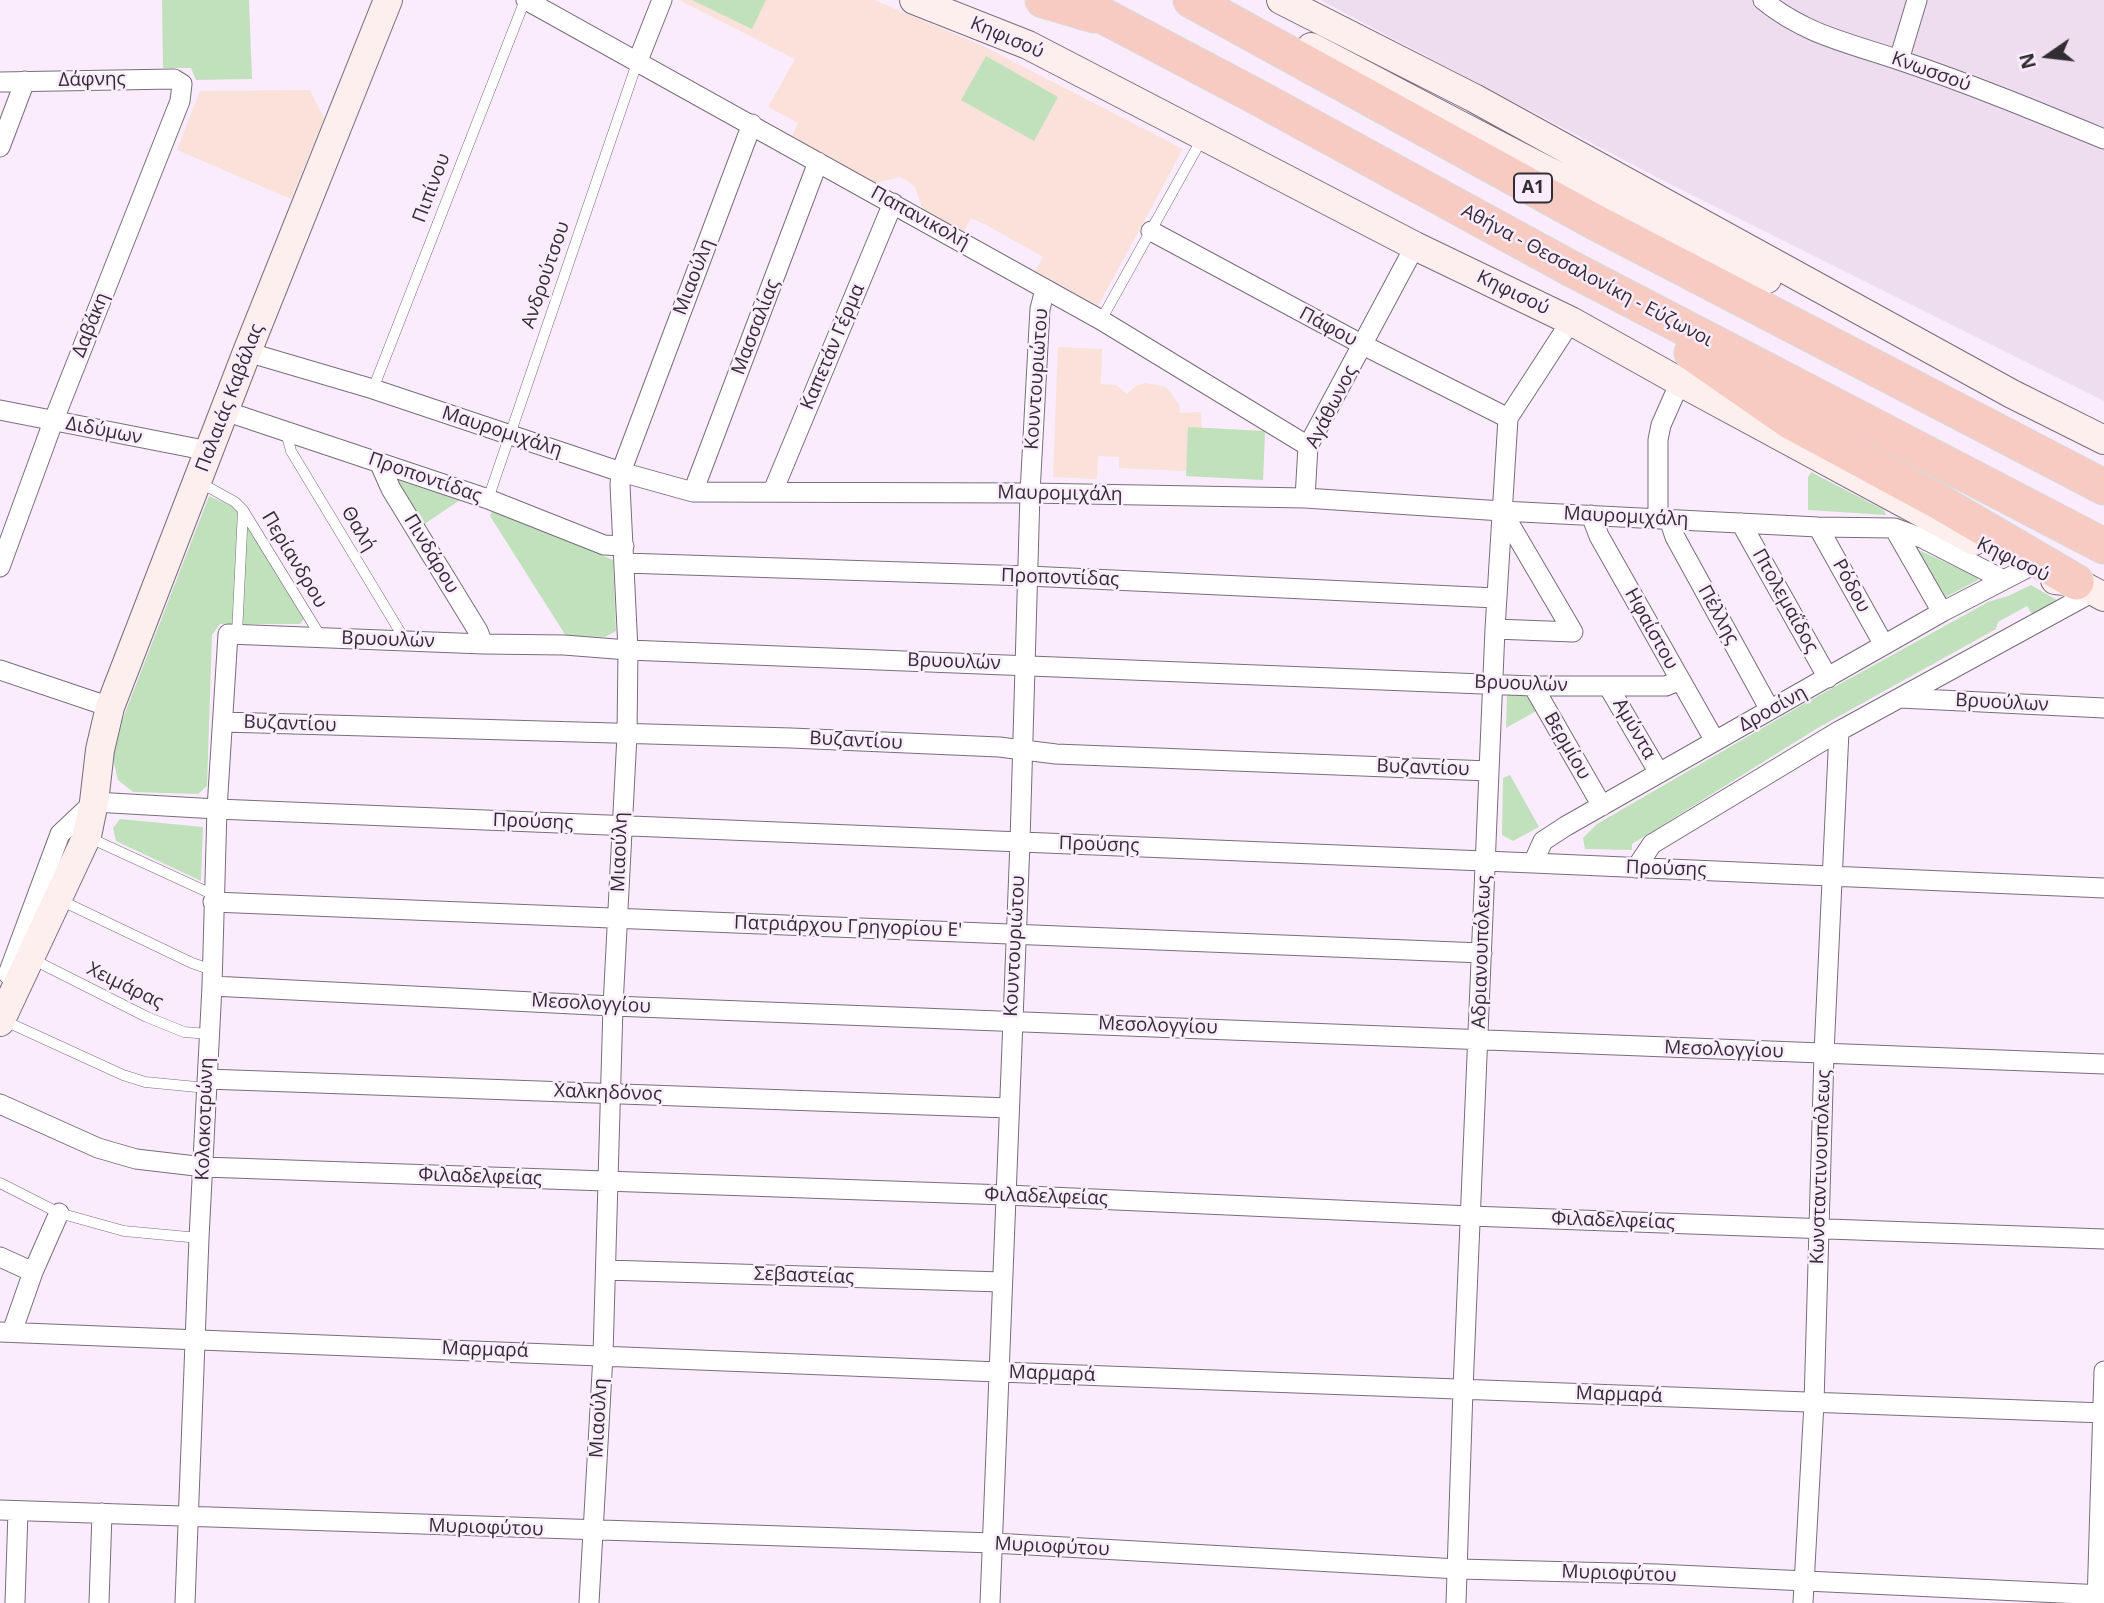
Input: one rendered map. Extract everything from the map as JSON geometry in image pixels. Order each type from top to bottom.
[{"type":"highway","points":[[1043,0],[1104,18]]},
{"type":"highway","name":"Αθήνα - Θεσσαλονίκη - Εύζωνοι","points":[[1073,0],[1568,267],[2104,546]]},
{"type":"highway","name":"Α1","points":[[1191,0],[1595,222],[2104,487]]},
{"type":"highway","points":[[1693,245],[1808,333]]},
{"type":"highway","points":[[1568,267],[1790,421],[1936,500],[2091,591]]},
{"type":"main road","name":"Παλαιάς Καβάλας","points":[[1,1020],[14,970],[58,898],[87,836],[100,750],[110,707],[247,352],[388,0]]},
{"type":"main road","name":"Κηφισού","points":[[914,0],[1028,44],[1415,246],[1571,321],[2014,574],[2091,591]]},
{"type":"main road","points":[[1217,0],[1693,245],[2012,394],[2104,440]]},
{"type":"main road","points":[[1281,0],[1474,98],[2012,394]]},
{"type":"street","name":"Παπανικολή","points":[[525,0],[1101,320],[1308,446]]},
{"type":"street","points":[[637,63],[662,0]]},
{"type":"street","name":"Κνωσσού","points":[[1762,0],[1778,13],[1828,38],[1899,60],[2104,139]]},
{"type":"street","points":[[1899,60],[1917,0]]},
{"type":"street","name":"Δάφνης","points":[[0,82],[174,79],[182,84]]},
{"type":"street","points":[[0,147],[25,81]]},
{"type":"street","name":"Δαβάκη","points":[[0,567],[53,422],[180,101],[182,84]]},
{"type":"street","name":"Μιαούλη","points":[[589,1603],[603,1355],[614,1006],[627,735],[628,650],[621,472],[752,124]]},
{"type":"street","name":"Μασσαλίας","points":[[693,492],[818,162]]},
{"type":"street","name":"Καπετάν Γέρμα","points":[[773,491],[893,203]]},
{"type":"street","name":"Πάφου","points":[[1151,232],[1363,345],[1508,418]]},
{"type":"street","name":"Αγάθωνος","points":[[1305,498],[1308,446],[1415,246]]},
{"type":"street","name":"Κουντουριώτου","points":[[990,1603],[1020,842],[1030,493],[1040,309],[1045,289]]},
{"type":"street","name":"Αδριανουπόλεως","points":[[1457,1603],[1463,1389],[1496,598],[1508,418],[1571,321]]},
{"type":"street","name":"Μαυρομιχάλη","points":[[247,352],[373,389],[621,472],[693,492],[1030,493],[1305,498],[1502,511],[1818,527],[1894,528],[2014,574]]},
{"type":"street","points":[[1663,519],[1658,440],[1661,425],[1679,382]]},
{"type":"street","name":"Διδύμων","points":[[0,410],[209,451]]},
{"type":"street","name":"Προποντίδας","points":[[225,411],[488,499],[624,554],[1496,598]]},
{"type":"street","name":"Πινδάρου","points":[[379,462],[391,489],[478,631],[483,644]]},
{"type":"street","points":[[1495,629],[1573,632],[1502,511]]},
{"type":"street","name":"Ηφαίστου","points":[[1591,515],[1599,536],[1715,741]]},
{"type":"street","name":"Πέλλης","points":[[1663,519],[1770,710]]},
{"type":"street","name":"Πτολεμαΐδος","points":[[1741,523],[1828,678]]},
{"type":"street","name":"Ρόδου","points":[[1818,527],[1884,645]]},
{"type":"street","points":[[1894,528],[1942,612]]},
{"type":"street","name":"Δροσίνη","points":[[1533,863],[1547,838],[1942,612],[2014,574]]},
{"type":"street","points":[[1636,868],[1652,844],[1839,731],[2091,591]]},
{"type":"street","name":"Βρυουλών","points":[[232,634],[406,642],[564,645],[628,650],[1533,686],[1666,686],[1680,680]]},
{"type":"street","name":"Κολοκοτρώνη","points":[[185,1603],[217,809],[232,634]]},
{"type":"street","points":[[0,670],[110,707]]},
{"type":"street","name":"Βερμίου","points":[[1533,686],[1602,806]]},
{"type":"street","name":"Αμύντα","points":[[1608,686],[1660,773]]},
{"type":"street","name":"Βρυούλων","points":[[1899,698],[2104,708]]},
{"type":"street","name":"Βυζαντίου","points":[[223,722],[791,738],[1021,749],[1056,754],[1489,771]]},
{"type":"street","name":"Κωνσταντινουπόλεως","points":[[1803,1603],[1814,1403],[1839,731]]},
{"type":"street","name":"Προύσης","points":[[94,802],[2104,888]]},
{"type":"street","name":"Παλαιάς Καβάλας","points":[[14,970],[60,834],[94,802]]},
{"type":"street","name":"Πατριάρχου Γρηγορίου Ε'","points":[[214,899],[1482,953]]},
{"type":"street","name":"Μεσολογγίου","points":[[212,978],[614,1006],[2104,1063]]},
{"type":"street","name":"Χαλκηδόνος","points":[[207,1083],[612,1093],[1009,1108]]},
{"type":"street","name":"Φιλαδελφείας","points":[[0,1104],[98,1148],[136,1159],[204,1167],[1006,1195],[1471,1216],[2104,1239]]},
{"type":"street","points":[[6,1332],[60,1213]]},
{"type":"street","points":[[0,1258],[33,1272]]},
{"type":"street","name":"Σεβαστείας","points":[[606,1270],[1002,1282]]},
{"type":"street","name":"Μαρμαρά","points":[[6,1332],[2103,1413]]},
{"type":"street","points":[[2099,1598],[2104,1371]]},
{"type":"street","points":[[9,1511],[15,1603]]},
{"type":"street","name":"Μυριοφύτου","points":[[9,1511],[993,1543],[1458,1569],[1657,1574],[2099,1598]]},
{"type":"street","points":[[99,1603],[102,1513]]},
{"type":"lane","name":"Πιπίνου","points":[[373,389],[525,0]]},
{"type":"lane","name":"Ανδρούτσου","points":[[488,499],[637,63]]},
{"type":"lane","points":[[1101,320],[1205,135]]},
{"type":"lane","name":"Θαλή","points":[[286,431],[291,451],[406,642]]},
{"type":"lane","name":"Περίανδρου","points":[[198,481],[235,502],[243,510],[321,637]]},
{"type":"lane","name":"Κολοκοτρώνη","points":[[232,634],[243,510]]},
{"type":"lane","name":"Πατριάρχου Γρηγορίου Ε'","points":[[87,836],[214,899]]},
{"type":"lane","name":"Μεσολογγίου","points":[[58,898],[192,963],[212,978]]},
{"type":"lane","name":"Χειμάρας","points":[[14,970],[184,1032],[209,1034]]},
{"type":"lane","name":"Χαλκηδόνος","points":[[1,1020],[122,1075],[145,1082],[207,1083]]},
{"type":"lane","points":[[0,1184],[60,1213],[124,1231],[199,1238]]},
{"type":"shaded area","points":[[679,0],[874,0],[983,46],[1183,149],[1098,306],[1035,271],[1043,257],[988,226],[971,218],[964,232],[923,210],[915,187],[908,181],[900,177],[876,183],[791,139],[798,123],[768,107],[795,59]]},
{"type":"shaded area","points":[[1320,0],[2104,0],[2104,401],[1664,181]]},
{"type":"shaded area","points":[[310,90],[324,118],[291,199],[177,150],[200,91]]},
{"type":"shaded area","points":[[1058,347],[1102,349],[1101,384],[1116,385],[1127,394],[1136,386],[1146,383],[1166,387],[1179,404],[1180,413],[1201,412],[1202,428],[1265,431],[1263,480],[1186,476],[1186,471],[1119,468],[1119,457],[1098,456],[1097,479],[1053,477]]},
{"type":"green space","points":[[162,0],[249,0],[252,79],[196,80],[191,68],[163,68]]},
{"type":"green space","points":[[692,0],[766,0],[752,29]]},
{"type":"green space","points":[[986,56],[1058,97],[1034,141],[961,100]]},
{"type":"green space","points":[[1188,427],[1265,431],[1263,480],[1186,476]]},
{"type":"green space","points":[[1811,472],[1884,510],[1886,515],[1808,510],[1808,477]]},
{"type":"green space","points":[[391,478],[460,500],[420,527]]},
{"type":"green space","points":[[209,496],[238,509],[304,619],[300,624],[220,624],[212,635],[207,786],[198,794],[133,792],[118,780],[113,744]]},
{"type":"green space","points":[[494,507],[613,560],[616,631],[605,637],[566,636],[490,516]]},
{"type":"green space","points":[[1912,547],[1978,577],[1978,580],[1942,599]]},
{"type":"green space","points":[[2031,585],[2062,603],[2035,619],[2027,606],[1998,622],[1996,629],[1816,729],[1632,844],[1632,850],[1585,849],[1583,838],[1597,824],[1809,701],[1988,602]]},
{"type":"green space","points":[[1528,692],[1538,710],[1506,728],[1507,694]]},
{"type":"green space","points":[[1510,775],[1539,827],[1513,841],[1502,835],[1503,778]]},
{"type":"green space","points":[[120,819],[203,827],[201,881],[116,841],[113,828]]}]
